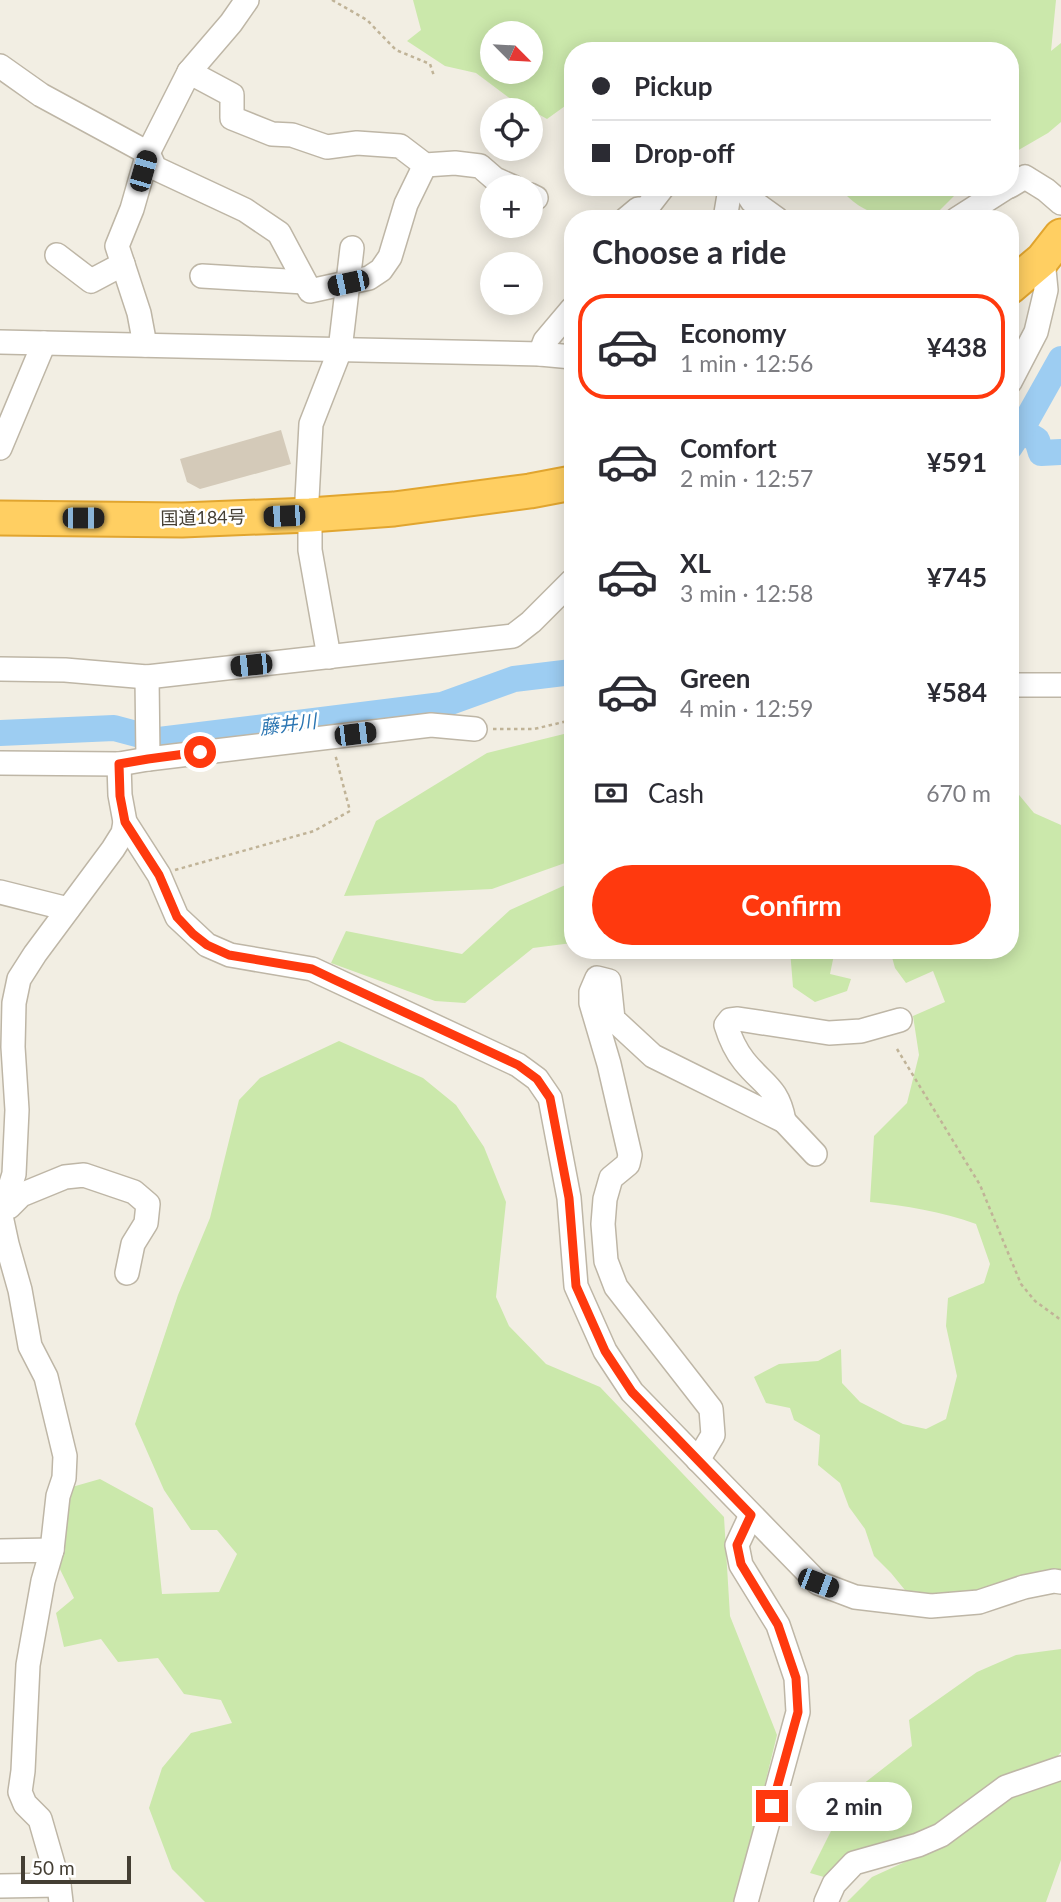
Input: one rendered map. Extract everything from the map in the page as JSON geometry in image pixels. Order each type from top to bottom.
[{"type":"highway","points":[[1019,278],[1052,247]]},
{"type":"highway","name":"国道184号","points":[[0,518],[182,520],[310,515],[394,509],[564,485]]},
{"type":"street","points":[[145,345],[139,313],[117,246],[132,209],[148,153],[189,72],[247,0]]},
{"type":"street","points":[[0,66],[41,95],[148,153],[155,168],[245,210],[279,233],[310,291],[369,278],[381,270],[390,257],[406,204],[425,165]]},
{"type":"street","points":[[189,72],[232,95],[232,118],[271,134],[292,135],[327,147],[357,143],[400,146],[425,165],[455,163],[480,166],[490,175]]},
{"type":"street","points":[[1019,180],[1024,177],[1061,203]]},
{"type":"street","points":[[637,210],[646,209],[656,196]]},
{"type":"street","points":[[749,196],[764,210]]},
{"type":"street","points":[[971,210],[993,196]]},
{"type":"street","points":[[1019,365],[1036,332],[1052,247]]},
{"type":"street","points":[[329,657],[310,550],[307,499],[311,424],[340,350],[352,248]]},
{"type":"street","points":[[57,255],[91,281],[123,264]]},
{"type":"street","points":[[202,276],[304,282]]},
{"type":"street","points":[[540,354],[545,341],[564,318]]},
{"type":"street","points":[[0,342],[564,356]]},
{"type":"street","points":[[0,448],[44,344]]},
{"type":"street","points":[[0,669],[65,670],[147,686],[329,657],[513,636],[564,589]]},
{"type":"street","points":[[1019,685],[1061,685]]},
{"type":"street","points":[[147,686],[148,755]]},
{"type":"street","points":[[0,763],[119,764],[148,755],[431,725],[475,729]]},
{"type":"street","points":[[119,764],[120,796],[125,822],[159,875],[177,917],[207,945],[229,955],[312,969],[518,1065],[537,1079],[550,1098],[561,1154],[569,1198],[576,1286],[605,1351],[632,1392],[818,1583],[855,1597],[931,1606],[979,1602],[1024,1587],[1061,1582]]},
{"type":"street","points":[[0,1886],[60,1893],[40,1819],[25,1804],[20,1792],[28,1665],[43,1581],[52,1550],[65,1456],[46,1377],[30,1346],[20,1290],[3,1244],[1,1216],[14,1174],[9,1110],[14,1003],[19,979],[114,849],[125,822]]},
{"type":"street","points":[[0,892],[68,909]]},
{"type":"street","points":[[698,1460],[713,1435],[711,1409],[616,1287],[606,1261],[603,1224],[605,1199],[611,1178],[628,1164],[630,1154],[609,1064],[591,1003],[591,992],[597,978],[609,981],[614,1019],[653,1056],[784,1121],[815,1154]]},
{"type":"street","points":[[784,1121],[781,1107],[768,1085],[743,1060],[730,1037],[726,1026],[730,1020],[829,1033],[861,1031],[900,1020]]},
{"type":"street","points":[[4,1208],[9,1207],[21,1195],[65,1177],[84,1175],[134,1192],[148,1204],[146,1223],[133,1244],[127,1273]]},
{"type":"street","points":[[746,1902],[798,1712],[796,1678],[778,1625],[741,1564],[737,1545],[751,1515]]},
{"type":"street","points":[[0,1550],[52,1550]]},
{"type":"street","points":[[826,1902],[834,1884],[854,1863],[918,1845],[941,1835],[1006,1787],[1061,1768]]},
{"type":"path","points":[[332,0],[367,20],[396,50],[429,64],[434,76]]},
{"type":"path","points":[[475,729],[534,729],[564,722]]},
{"type":"path","points":[[159,875],[314,831],[350,811],[330,737]]},
{"type":"path","points":[[897,1049],[980,1185],[1021,1284],[1035,1301],[1061,1320]]},
{"type":"green space","points":[[413,0],[1056,0],[1051,51],[1061,43],[1061,122],[1019,150],[1019,42],[564,42],[564,107],[547,119],[543,117],[543,98],[510,98],[491,84],[543,84],[543,21],[480,21],[480,76],[445,66],[407,41],[421,30]]},
{"type":"green space","points":[[847,196],[954,196],[940,210],[867,210]]},
{"type":"green space","points":[[564,734],[564,863],[492,889],[344,896],[376,821],[487,753]]},
{"type":"green space","points":[[1019,795],[1034,813],[1061,825],[1061,1573],[1044,1570],[991,1588],[939,1597],[909,1595],[874,1556],[865,1529],[849,1507],[840,1483],[818,1465],[820,1435],[794,1420],[790,1408],[766,1403],[754,1377],[779,1364],[818,1361],[841,1349],[842,1383],[860,1402],[903,1424],[926,1429],[946,1419],[957,1376],[946,1326],[948,1298],[984,1283],[990,1264],[976,1224],[923,1210],[870,1202],[874,1136],[907,1103],[919,1055],[913,1016],[945,1002],[933,971],[906,983],[895,968],[892,959],[1019,959]]},
{"type":"green space","points":[[564,886],[564,944],[533,948],[465,1003],[435,1001],[331,963],[346,931],[462,954],[510,910]]},
{"type":"green space","points":[[791,959],[833,959],[830,974],[851,979],[847,991],[815,1002],[793,987]]},
{"type":"green space","points":[[339,1041],[423,1078],[456,1105],[484,1147],[506,1202],[496,1297],[509,1326],[546,1364],[600,1387],[724,1517],[730,1616],[777,1735],[736,1902],[205,1902],[172,1869],[149,1808],[162,1768],[191,1733],[232,1723],[221,1700],[184,1694],[158,1658],[118,1662],[101,1639],[64,1647],[56,1613],[74,1598],[54,1557],[65,1489],[100,1479],[153,1508],[162,1594],[219,1592],[237,1554],[217,1530],[191,1530],[164,1490],[135,1424],[178,1295],[210,1218],[239,1100],[260,1078]]},
{"type":"green space","points":[[1061,1649],[1061,1752],[1051,1764],[1013,1775],[915,1838],[849,1857],[824,1877],[810,1873],[849,1795],[912,1746],[909,1720],[977,1672],[1016,1655]]},
{"type":"green space","points":[[1061,1778],[1061,1860],[1046,1902],[847,1902],[872,1877],[918,1856],[1021,1790]]},
{"type":"building","points":[[281,430],[291,464],[200,489],[187,482],[180,459]]},
{"type":"waterway","name":"藤井川","points":[[1019,433],[1061,359]]},
{"type":"waterway","points":[[1021,430],[1037,440],[1041,453],[1061,452]]},
{"type":"waterway","name":"藤井川","points":[[0,733],[114,728],[159,740],[442,705],[514,679],[564,673]]},
{"type":"route","points":[[200,752],[119,764],[120,796],[125,822],[159,875],[177,917],[193,934],[207,945],[229,955],[312,969],[518,1065],[537,1079],[550,1098],[569,1198],[576,1286],[605,1351],[632,1392],[751,1515],[737,1545],[741,1564],[778,1625],[796,1678],[798,1712],[772,1806]]}]
